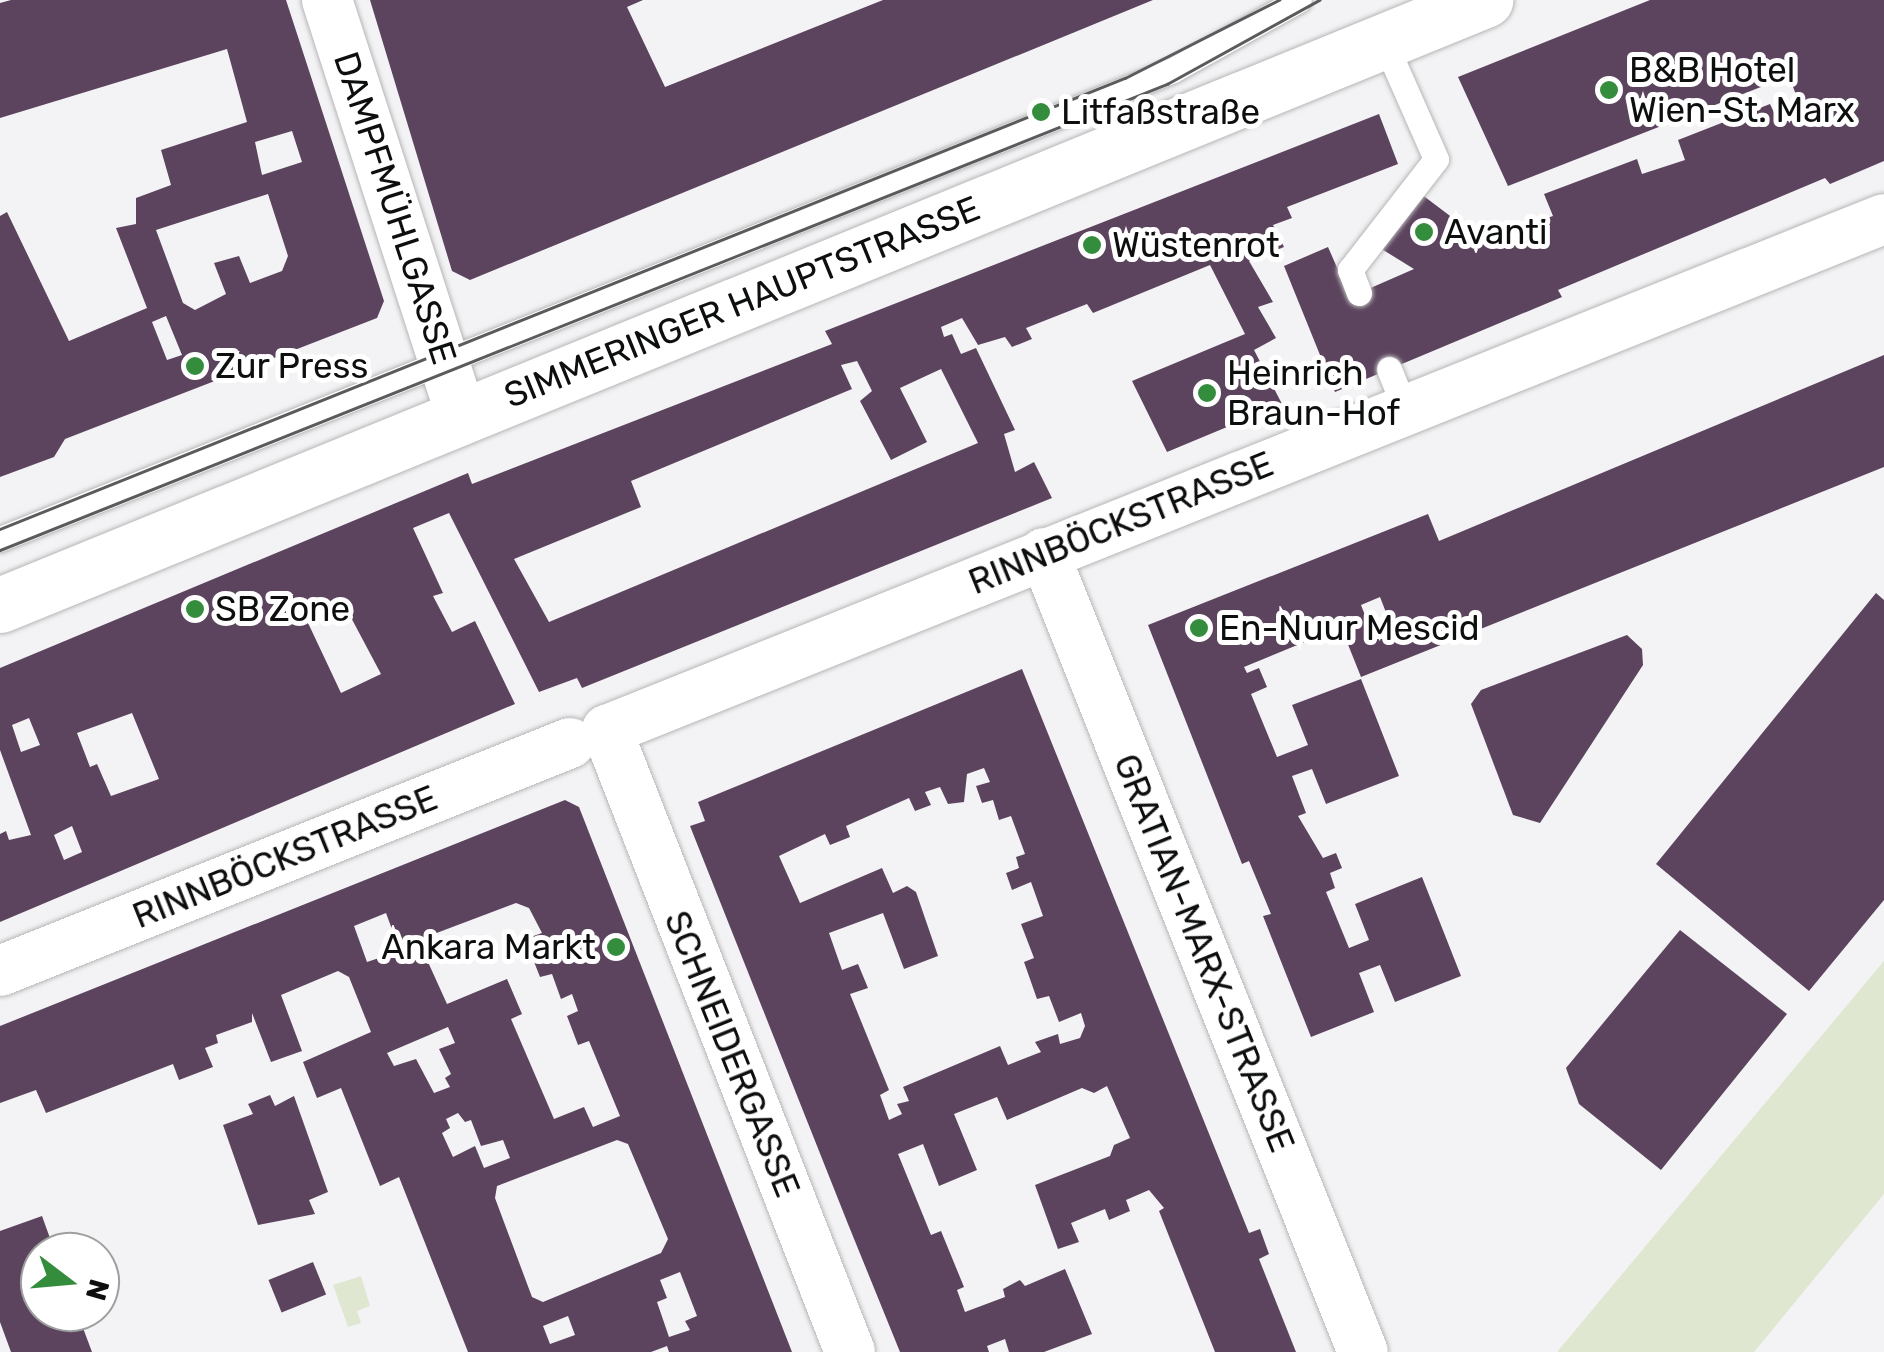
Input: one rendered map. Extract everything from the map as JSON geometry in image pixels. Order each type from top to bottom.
[{"type":"main road","name":"SIMMERINGER HAUPTSTRASSE","points":[[0,605],[1485,0]]},
{"type":"street","name":"DAMPFMÜHLGASSE","points":[[328,0],[462,416]]},
{"type":"street","name":"RINNBÖCKSTRASSE","points":[[0,971],[597,743],[1044,554],[1397,389],[1884,219]]},
{"type":"street","name":"GRATIAN-MARX-STRASSE","points":[[1044,554],[1363,1352]]},
{"type":"street","name":"SCHNEIDERGASSE","points":[[597,743],[850,1352]]},
{"type":"lane","name":"SIMMERINGER HAUPTSTRASSE","points":[[0,539],[1173,70],[1299,0]]},
{"type":"lane","points":[[1359,293],[1350,270],[1436,159],[1384,41]]},
{"type":"green space","points":[[1884,961],[1884,1194],[1754,1352],[1557,1352]]},
{"type":"green space","points":[[361,1276],[370,1306],[357,1311],[361,1323],[348,1327],[333,1285]]},
{"type":"building","points":[[286,0],[384,301],[377,318],[65,439],[54,457],[0,477],[0,216],[7,212],[69,341],[147,308],[116,228],[136,224],[136,198],[171,185],[161,150],[247,122],[227,49],[0,118],[0,3]],"holes":[[[292,131],[302,162],[262,175],[255,142]],[[268,194],[288,256],[282,271],[250,283],[239,256],[214,263],[226,294],[195,310],[183,303],[156,230]],[[166,316],[182,355],[167,360],[152,322]]]},
{"type":"building","points":[[370,0],[643,0],[627,7],[665,87],[883,0],[1153,0],[470,280],[452,271]]},
{"type":"building","points":[[1650,0],[1884,0],[1884,161],[1830,184],[1825,178],[1558,290],[1562,297],[1335,392],[1284,266],[1328,247],[1350,297],[1414,269],[1380,248],[1421,194],[1482,240],[1553,216],[1544,194],[1637,159],[1642,174],[1685,160],[1678,140],[1770,104],[1777,119],[1799,103],[1789,76],[1508,186],[1458,77]]},
{"type":"building","points":[[1379,114],[1398,164],[1287,207],[1292,218],[1273,225],[1284,247],[1249,261],[1273,302],[1258,307],[1276,338],[1254,350],[1282,404],[1167,452],[1132,381],[1245,334],[1210,265],[1093,313],[1087,304],[1026,328],[1032,339],[1012,347],[1005,337],[978,345],[962,318],[941,327],[944,337],[952,334],[961,354],[976,348],[1015,430],[1004,434],[1015,472],[1034,462],[1052,498],[582,688],[577,678],[539,692],[449,513],[413,528],[443,593],[433,596],[452,632],[475,621],[515,704],[0,922],[0,834],[6,831],[9,840],[31,835],[0,750],[0,668],[468,473],[472,484],[832,344],[825,331]],"holes":[[[857,361],[872,391],[860,401],[891,460],[927,442],[900,388],[941,369],[978,443],[549,622],[514,559],[641,507],[631,481],[852,389],[841,365]],[[347,610],[381,674],[341,693],[309,625]],[[132,713],[159,779],[111,796],[97,764],[90,767],[77,733]],[[29,718],[40,745],[21,752],[12,725]],[[72,826],[82,852],[64,860],[54,835]]]},
{"type":"building","points":[[1884,355],[1884,467],[1361,677],[1341,627],[1244,667],[1247,673],[1259,668],[1267,687],[1251,694],[1277,757],[1308,745],[1292,705],[1361,679],[1399,776],[1326,804],[1312,769],[1292,776],[1306,813],[1298,816],[1323,858],[1336,853],[1342,868],[1330,873],[1335,888],[1326,892],[1349,948],[1369,940],[1355,904],[1422,877],[1461,976],[1395,1002],[1380,965],[1359,973],[1374,1012],[1311,1037],[1263,916],[1271,914],[1249,861],[1242,864],[1148,625],[1428,514],[1439,541]],"holes":[[[1380,597],[1392,628],[1373,636],[1361,605]]]},
{"type":"building","points":[[1876,593],[1884,600],[1884,900],[1809,991],[1656,864]]},
{"type":"building","points":[[1627,635],[1642,649],[1643,665],[1540,823],[1513,815],[1471,704],[1481,690]]},
{"type":"building","points":[[1022,669],[1249,1233],[1260,1229],[1269,1254],[1259,1259],[1296,1352],[1215,1352],[1159,1211],[1164,1208],[1149,1190],[1126,1200],[1130,1211],[1109,1220],[1105,1209],[1071,1223],[1079,1242],[1058,1249],[1035,1185],[1110,1156],[1114,1145],[1130,1138],[1107,1086],[1094,1093],[1082,1088],[1007,1120],[997,1097],[954,1114],[977,1170],[939,1186],[923,1144],[898,1154],[931,1235],[941,1231],[964,1287],[957,1290],[965,1312],[1005,1297],[1003,1289],[1020,1280],[1025,1286],[1065,1269],[1092,1334],[1044,1352],[1009,1352],[1005,1339],[987,1346],[989,1352],[900,1352],[690,826],[705,821],[698,802]],"holes":[[[984,768],[990,782],[976,786],[982,803],[993,800],[999,820],[1011,816],[1025,854],[1016,857],[1019,868],[1006,873],[1012,890],[1031,882],[1043,916],[1021,924],[1034,958],[1024,962],[1037,999],[1049,996],[1059,1022],[1081,1013],[1085,1026],[1080,1038],[1060,1044],[1058,1034],[1035,1042],[1041,1052],[1008,1065],[1000,1046],[903,1087],[909,1101],[897,1104],[902,1114],[889,1120],[880,1095],[889,1090],[850,994],[868,988],[858,964],[842,970],[829,933],[883,913],[904,969],[938,956],[916,892],[907,886],[893,893],[882,868],[800,903],[779,856],[825,834],[830,845],[850,837],[846,826],[909,798],[915,811],[931,805],[925,792],[940,787],[948,804],[964,802],[967,774]]]},
{"type":"building","points":[[565,800],[579,807],[792,1352],[669,1352],[667,1346],[651,1352],[468,1352],[399,1177],[380,1186],[341,1088],[317,1098],[303,1062],[371,1032],[349,977],[338,971],[281,995],[302,1051],[271,1062],[252,1013],[252,1022],[216,1035],[218,1043],[205,1048],[213,1067],[179,1080],[173,1064],[46,1113],[36,1090],[0,1103],[0,1026]],"holes":[[[516,903],[529,908],[542,933],[525,939],[540,977],[552,974],[561,999],[572,994],[578,1011],[567,1016],[578,1045],[589,1041],[620,1116],[593,1127],[584,1107],[554,1119],[511,1019],[522,1014],[507,979],[447,1004],[423,951],[426,937]],[[386,913],[400,951],[367,962],[354,926]],[[448,1027],[455,1043],[439,1049],[451,1074],[445,1078],[450,1087],[434,1093],[416,1059],[394,1066],[387,1053]],[[458,1113],[465,1122],[471,1120],[481,1146],[503,1140],[510,1158],[484,1168],[475,1146],[453,1157],[442,1133],[450,1128],[446,1119]],[[617,1140],[628,1144],[668,1239],[661,1253],[543,1302],[532,1297],[495,1198],[497,1186]],[[680,1272],[697,1316],[685,1321],[690,1330],[669,1337],[657,1302],[667,1298],[660,1280]],[[568,1316],[575,1335],[550,1344],[543,1326]]]},
{"type":"building","points":[[1680,930],[1787,1014],[1661,1170],[1579,1104],[1566,1068]]},
{"type":"building","points":[[270,1095],[275,1106],[294,1096],[328,1192],[309,1200],[315,1214],[258,1225],[223,1125],[253,1114],[248,1104]]},
{"type":"building","points":[[42,1216],[48,1232],[20,1232],[20,1332],[84,1332],[92,1352],[11,1352],[0,1322],[0,1231]]},
{"type":"building","points":[[313,1262],[326,1294],[282,1312],[268,1280]]},
{"type":"tram line","points":[[0,529],[1125,78],[1279,0]]},
{"type":"tram line","points":[[0,550],[1167,84],[1319,0]]},
{"type":"place","name":"B&B Hotel Wien-St. Marx","points":[[1609,90]]},
{"type":"place","name":"Litfaßstraße","points":[[1041,112]]},
{"type":"place","name":"Avanti","points":[[1424,232]]},
{"type":"place","name":"Wüstenrot","points":[[1092,245]]},
{"type":"place","name":"Zur Press","points":[[195,366]]},
{"type":"place","name":"Heinrich Braun-Hof","points":[[1207,393]]},
{"type":"place","name":"SB Zone","points":[[195,609]]},
{"type":"place","name":"En-Nuur Mescid","points":[[1199,628]]},
{"type":"place","name":"Ankara Markt","points":[[616,947]]}]
